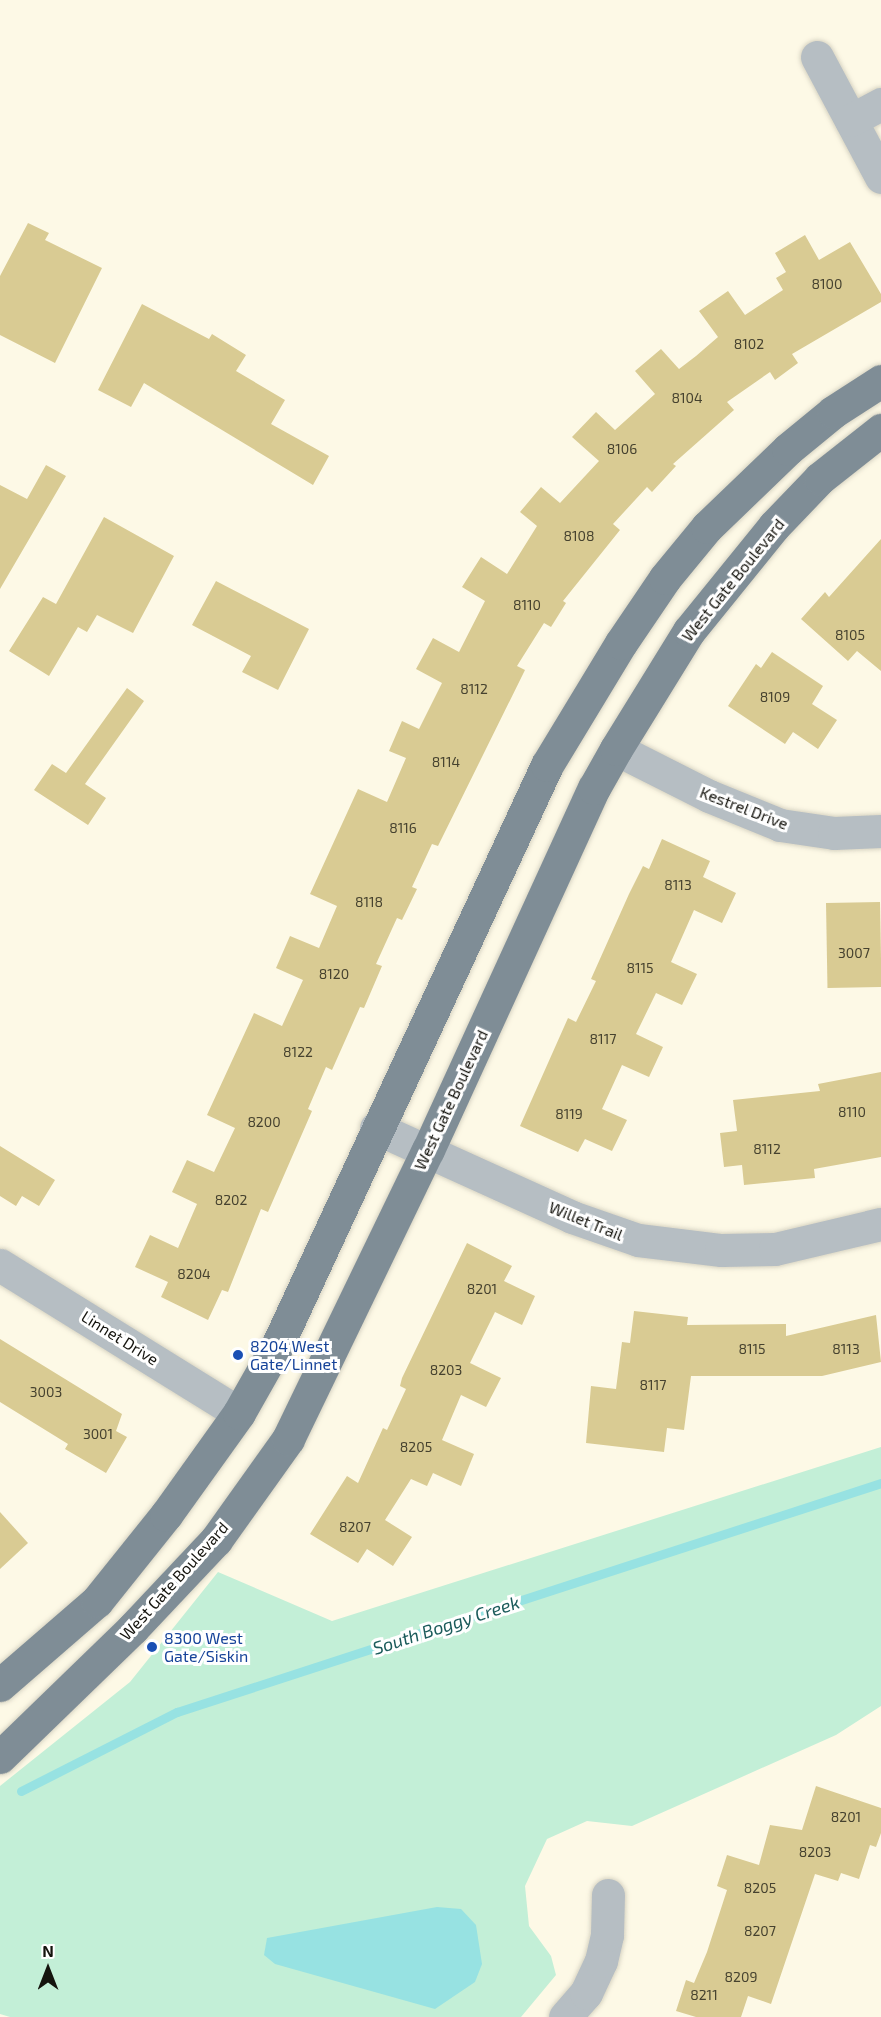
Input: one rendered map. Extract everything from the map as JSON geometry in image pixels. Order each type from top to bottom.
[{"type":"main road","points":[[0,1685],[97,1602],[166,1515],[239,1413],[279,1344],[376,1128],[547,765],[621,643],[665,578],[707,527],[788,449],[833,412],[881,381]]},
{"type":"main road","name":"West Gate Boulevard","points":[[0,1757],[134,1628],[216,1540],[288,1439],[428,1150],[594,788],[616,749],[689,631],[774,526],[820,478],[881,430]]},
{"type":"street","points":[[817,57],[881,177]]},
{"type":"street","points":[[851,120],[881,104]]},
{"type":"street","name":"Kestrel Drive","points":[[616,749],[698,791],[780,825],[834,833],[881,831]]},
{"type":"street","name":"Willet Trail","points":[[376,1128],[617,1235],[664,1245],[721,1250],[775,1249],[881,1224]]},
{"type":"street","name":"Linnet Drive","points":[[0,1265],[239,1413]]},
{"type":"street","points":[[565,2017],[586,1993],[601,1961],[607,1935],[608,1895]]},
{"type":"green space","points":[[881,1447],[881,1706],[836,1735],[632,1826],[587,1821],[547,1839],[525,1886],[529,1926],[551,1956],[556,1975],[521,2017],[10,2017],[0,2014],[0,1786],[130,1682],[218,1572],[332,1621]]},
{"type":"water","points":[[437,1907],[461,1909],[476,1925],[482,1964],[475,1982],[435,2009],[275,1964],[264,1955],[267,1938]]},
{"type":"building","points":[[28,223],[49,233],[45,240],[102,268],[55,363],[0,335],[0,276]]},
{"type":"building","points":[[805,235],[819,260],[850,242],[881,294],[881,302],[792,354],[798,363],[775,380],[770,372],[727,402],[734,410],[673,464],[676,466],[652,492],[647,487],[613,524],[620,530],[563,601],[566,603],[551,627],[544,623],[517,666],[525,670],[438,846],[432,844],[412,887],[417,889],[402,920],[397,918],[376,964],[382,966],[364,1008],[360,1007],[332,1070],[326,1067],[308,1109],[312,1111],[268,1212],[261,1209],[228,1292],[222,1290],[208,1320],[161,1297],[168,1282],[135,1267],[150,1235],[178,1248],[197,1204],[172,1192],[187,1160],[214,1172],[235,1128],[207,1115],[254,1013],[282,1026],[303,980],[276,968],[290,936],[319,948],[337,906],[310,894],[358,789],[387,802],[406,758],[389,751],[402,721],[419,729],[442,683],[416,669],[433,638],[459,652],[485,601],[462,587],[481,557],[507,574],[537,526],[520,512],[541,487],[560,503],[599,461],[572,437],[596,412],[615,430],[655,394],[635,371],[661,349],[679,369],[696,356],[718,337],[699,311],[728,291],[745,315],[783,290],[776,278],[786,272],[775,253]]},
{"type":"building","points":[[142,304],[209,339],[212,334],[246,355],[236,371],[285,400],[271,424],[329,456],[313,485],[144,383],[131,407],[98,390]]},
{"type":"building","points":[[46,465],[66,476],[0,589],[0,485],[27,499]]},
{"type":"building","points":[[104,517],[174,556],[133,633],[97,615],[87,632],[78,627],[49,676],[9,651],[43,597],[56,604]]},
{"type":"building","points":[[881,539],[881,671],[857,651],[848,661],[801,619],[825,592],[829,597]]},
{"type":"building","points":[[216,581],[309,629],[278,690],[242,672],[251,656],[192,625]]},
{"type":"building","points":[[772,652],[823,686],[812,704],[837,720],[818,749],[793,732],[785,744],[728,706],[756,664],[761,668]]},
{"type":"building","points":[[127,688],[144,701],[85,784],[106,798],[88,825],[34,790],[52,764],[66,773]]},
{"type":"building","points":[[662,839],[710,861],[703,877],[736,893],[722,923],[694,910],[671,962],[697,974],[682,1005],[656,993],[636,1034],[663,1047],[649,1077],[622,1065],[602,1109],[627,1120],[612,1151],[585,1139],[578,1152],[520,1126],[568,1018],[576,1022],[596,981],[591,979],[629,894],[643,866],[649,869]]},
{"type":"building","points":[[880,902],[881,987],[827,988],[826,903]]},
{"type":"building","points":[[881,1072],[881,1157],[814,1169],[815,1178],[744,1185],[742,1165],[724,1167],[720,1133],[737,1131],[733,1100],[820,1091],[818,1084]]},
{"type":"building","points":[[0,1146],[55,1180],[39,1206],[22,1196],[16,1206],[0,1196]]},
{"type":"building","points":[[467,1243],[512,1266],[504,1281],[535,1296],[522,1325],[495,1312],[470,1363],[501,1378],[486,1407],[461,1395],[442,1440],[474,1454],[461,1486],[433,1473],[427,1486],[411,1479],[385,1520],[412,1537],[393,1566],[367,1549],[358,1563],[310,1534],[347,1476],[358,1483],[383,1428],[387,1430],[406,1389],[400,1386],[402,1378]]},
{"type":"building","points":[[634,1311],[688,1317],[687,1325],[786,1324],[786,1336],[876,1315],[881,1362],[822,1376],[691,1376],[684,1430],[667,1428],[664,1452],[586,1443],[591,1386],[616,1389],[622,1342],[630,1343]]},
{"type":"building","points":[[0,1339],[122,1414],[116,1431],[127,1437],[106,1473],[65,1449],[68,1444],[0,1402]]},
{"type":"building","points":[[0,1512],[28,1543],[0,1569]]},
{"type":"building","points":[[816,1786],[881,1808],[881,1833],[876,1847],[870,1845],[859,1879],[841,1873],[838,1881],[815,1874],[771,2004],[748,1996],[741,2017],[696,2017],[676,2011],[686,1980],[694,1983],[707,1952],[727,1890],[717,1886],[727,1855],[759,1865],[770,1825],[802,1830]]},
{"type":"waterway","name":"South Boggy Creek","points":[[21,1791],[177,1712],[881,1483]]},
{"type":"place","name":"8204 West Gate/Linnet","points":[[238,1355]]},
{"type":"place","name":"8300 West Gate/Siskin","points":[[152,1647]]}]
